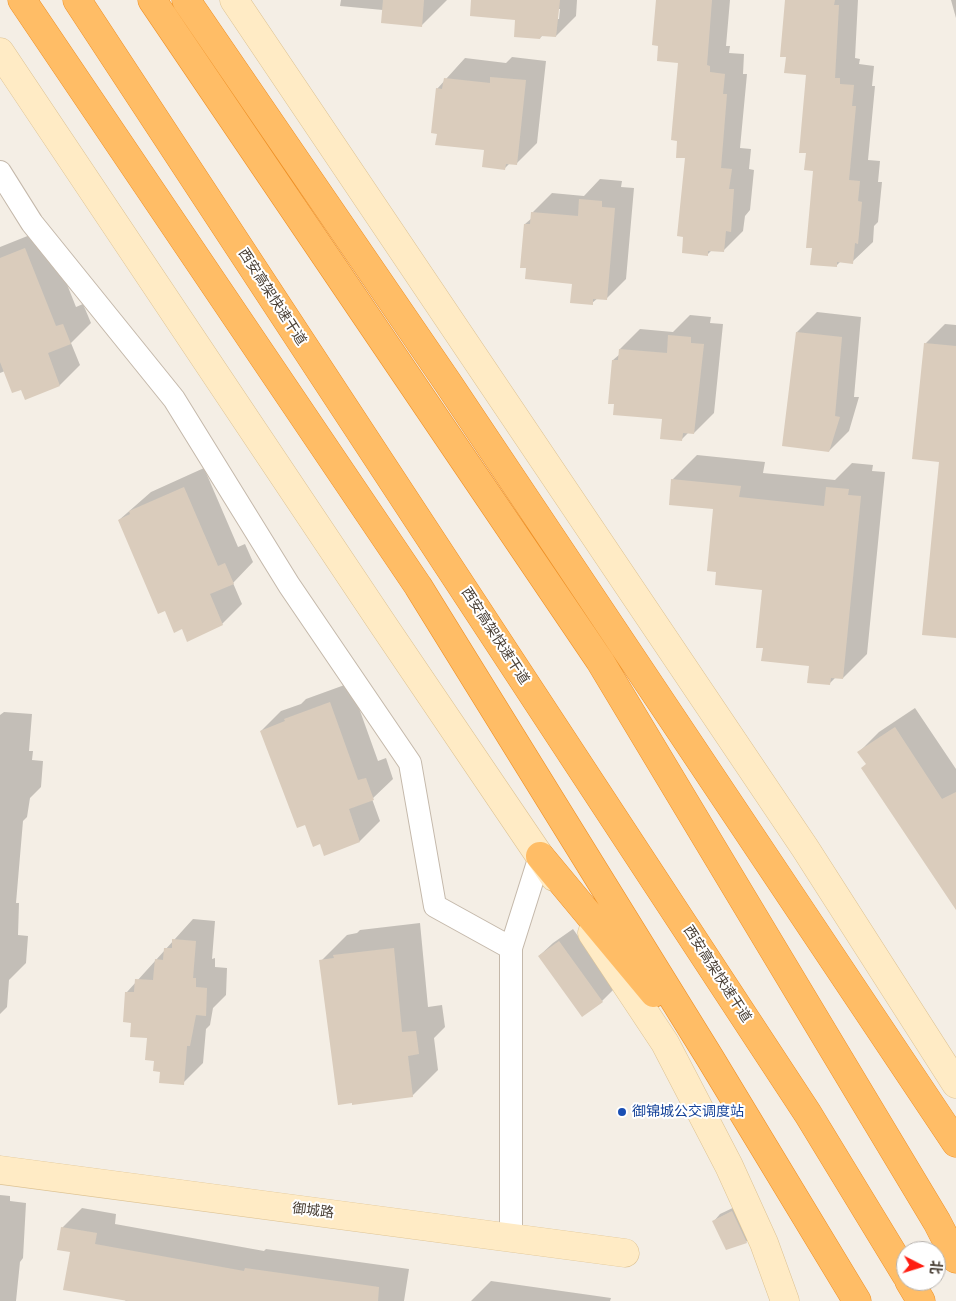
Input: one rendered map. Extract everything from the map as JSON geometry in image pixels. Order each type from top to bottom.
[{"type":"highway","points":[[22,0],[418,586],[857,1301]]},
{"type":"highway","name":"西安高架快速干道","points":[[78,0],[808,1114],[896,1258]]},
{"type":"highway","points":[[152,0],[600,660],[937,1222],[956,1259]]},
{"type":"highway","points":[[186,0],[448,383],[956,1143]]},
{"type":"highway","points":[[540,856],[718,1072]]},
{"type":"highway","points":[[827,1252],[845,1301]]},
{"type":"main road","points":[[234,0],[805,848],[956,1084]]},
{"type":"main road","points":[[0,52],[665,1043],[729,1166],[764,1243],[785,1301]]},
{"type":"main road","name":"御城路","points":[[0,1170],[626,1253]]},
{"type":"street","points":[[0,172],[32,223],[174,399],[289,584],[410,763],[435,906],[511,948]]},
{"type":"street","points":[[511,1237],[511,948],[540,856]]},
{"type":"building","points":[[383,0],[424,0],[422,27],[381,23]]},
{"type":"building","points":[[471,0],[560,0],[556,37],[541,36],[540,39],[514,37],[515,20],[470,16]]},
{"type":"building","points":[[656,0],[712,0],[707,65],[710,66],[710,72],[725,74],[723,94],[727,94],[721,168],[732,169],[729,189],[734,189],[731,232],[726,231],[724,252],[708,251],[708,256],[682,253],[683,237],[677,236],[685,158],[676,158],[677,141],[671,140],[678,63],[657,61],[658,46],[652,45]]},
{"type":"building","points":[[785,0],[835,0],[834,5],[839,5],[835,78],[840,78],[840,84],[854,85],[852,106],[856,106],[849,180],[860,181],[858,201],[862,202],[858,244],[855,243],[853,264],[837,262],[837,267],[810,265],[812,248],[806,248],[813,171],[804,170],[806,153],[799,153],[806,75],[784,73],[786,57],[780,57]]},
{"type":"building","points":[[490,77],[526,80],[517,165],[506,164],[505,170],[482,167],[484,150],[435,145],[437,134],[431,133],[436,88],[442,89],[444,78],[490,83]]},
{"type":"building","points":[[579,199],[602,201],[602,207],[615,208],[607,300],[593,299],[593,305],[570,303],[572,284],[525,279],[526,268],[520,268],[524,224],[530,224],[531,212],[578,216]]},
{"type":"building","points":[[25,248],[56,326],[63,324],[71,344],[48,353],[60,386],[25,400],[21,390],[12,393],[0,362],[0,258]]},
{"type":"building","points":[[796,332],[842,337],[835,416],[840,417],[829,452],[782,446]]},
{"type":"building","points":[[668,335],[691,337],[691,343],[704,344],[694,434],[683,433],[682,441],[660,439],[662,419],[613,415],[614,404],[608,404],[612,360],[618,360],[619,349],[667,353]]},
{"type":"building","points":[[924,343],[956,346],[956,638],[922,635],[939,462],[912,459]]},
{"type":"building","points":[[671,479],[741,486],[739,497],[824,506],[826,487],[849,489],[848,495],[861,496],[843,679],[831,678],[830,685],[807,683],[809,666],[761,661],[763,648],[756,648],[762,590],[715,585],[716,572],[707,571],[713,509],[669,505]]},
{"type":"building","points":[[184,487],[218,566],[225,563],[234,584],[210,594],[223,625],[187,642],[182,629],[174,633],[165,611],[158,614],[118,520],[130,514],[129,511]]},
{"type":"building","points":[[330,702],[358,780],[366,778],[374,800],[349,809],[360,842],[324,856],[320,844],[313,847],[305,825],[297,828],[260,731],[285,721],[284,719]]},
{"type":"building","points":[[895,727],[942,799],[956,792],[956,910],[861,768],[866,764],[857,752]]},
{"type":"building","points":[[172,939],[196,941],[193,978],[196,978],[196,987],[207,988],[206,1016],[196,1015],[190,1046],[187,1046],[184,1085],[159,1083],[160,1072],[153,1071],[154,1061],[145,1060],[147,1038],[130,1037],[131,1023],[123,1022],[125,992],[134,992],[135,979],[153,980],[155,959],[163,960],[164,948],[172,948]]},
{"type":"building","points":[[559,941],[603,1002],[582,1017],[538,956]]},
{"type":"building","points":[[394,948],[402,1032],[416,1031],[419,1054],[408,1056],[413,1097],[338,1105],[319,960],[334,958],[333,955]]},
{"type":"building","points":[[732,1211],[747,1243],[726,1250],[712,1221]]},
{"type":"building","points":[[61,1227],[97,1233],[95,1244],[244,1271],[245,1268],[379,1287],[378,1301],[128,1301],[63,1290],[70,1252],[57,1250]]},
{"type":"place","name":"御锦城公交调度站","points":[[622,1112]]}]
